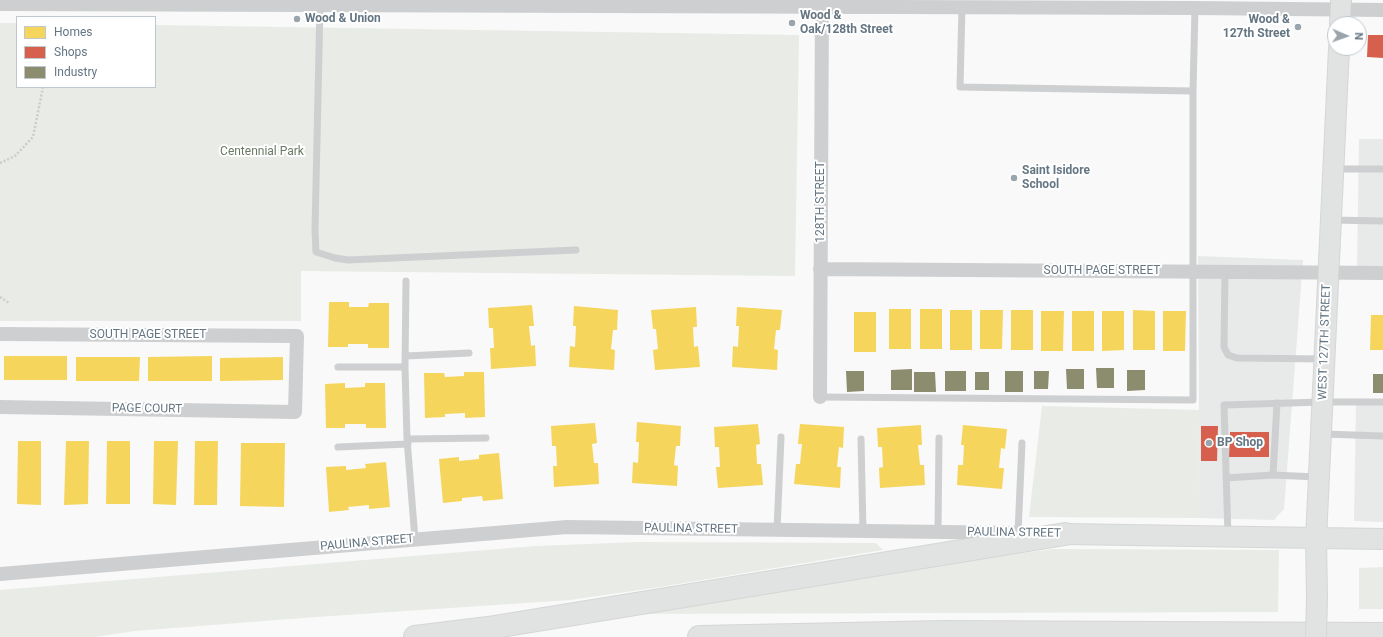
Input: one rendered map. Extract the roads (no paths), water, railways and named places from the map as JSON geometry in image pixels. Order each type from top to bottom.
[{"type":"highway","points":[[415,637],[496,627],[1065,534]]},
{"type":"highway","points":[[700,637],[942,632],[1383,634]]},
{"type":"main road","name":"WEST 127TH STREET","points":[[1316,637],[1316,539],[1339,56]]},
{"type":"main road","name":"PAULINA STREET","points":[[1065,534],[1228,538],[1383,539]]},
{"type":"street","points":[[0,4],[52,2],[741,3],[962,7],[1195,8],[1341,11],[1383,10]]},
{"type":"street","name":"128TH STREET","points":[[820,397],[822,4]]},
{"type":"street","name":"SOUTH PAGE STREET","points":[[820,269],[1383,273]]},
{"type":"street","name":"SOUTH PAGE STREET","points":[[0,334],[297,336],[295,412]]},
{"type":"street","name":"PAGE COURT","points":[[0,407],[295,412]]},
{"type":"street","name":"PAULINA STREET","points":[[0,574],[567,526],[1065,534]]},
{"type":"lane","points":[[313,3],[316,252],[335,258],[348,260],[576,250]]},
{"type":"lane","points":[[962,7],[960,87],[1193,91]]},
{"type":"lane","points":[[820,397],[1193,400],[1193,91],[1195,8]]},
{"type":"lane","points":[[1333,169],[1383,169]]},
{"type":"lane","points":[[1331,220],[1383,221]]},
{"type":"lane","points":[[1225,272],[1224,347],[1228,355],[1237,358],[1324,358]]},
{"type":"lane","points":[[406,281],[405,367],[408,441],[415,539]]},
{"type":"lane","points":[[406,356],[469,353]]},
{"type":"lane","points":[[338,367],[405,367]]},
{"type":"lane","points":[[1228,538],[1224,405],[1383,402]]},
{"type":"lane","points":[[1273,475],[1277,403]]},
{"type":"lane","points":[[1321,434],[1383,436]]},
{"type":"lane","points":[[777,530],[781,437]]},
{"type":"lane","points":[[338,447],[408,441],[486,438]]},
{"type":"lane","points":[[938,532],[939,438]]},
{"type":"lane","points":[[861,439],[863,531]]},
{"type":"lane","points":[[1018,533],[1022,443]]},
{"type":"lane","points":[[1226,478],[1273,475],[1319,477]]},
{"type":"place","name":"Wood & Union","points":[[297,19]]},
{"type":"place","name":"Wood & Oak/128th Street","points":[[792,23]]},
{"type":"place","name":"Wood & 127th Street","points":[[1298,27]]},
{"type":"place","name":"Saint Isidore School","points":[[1014,178]]},
{"type":"place","name":"BP Shop","points":[[1209,443]]},
{"type":"park label","name":"Centennial Park","points":[[262,152]]}]
